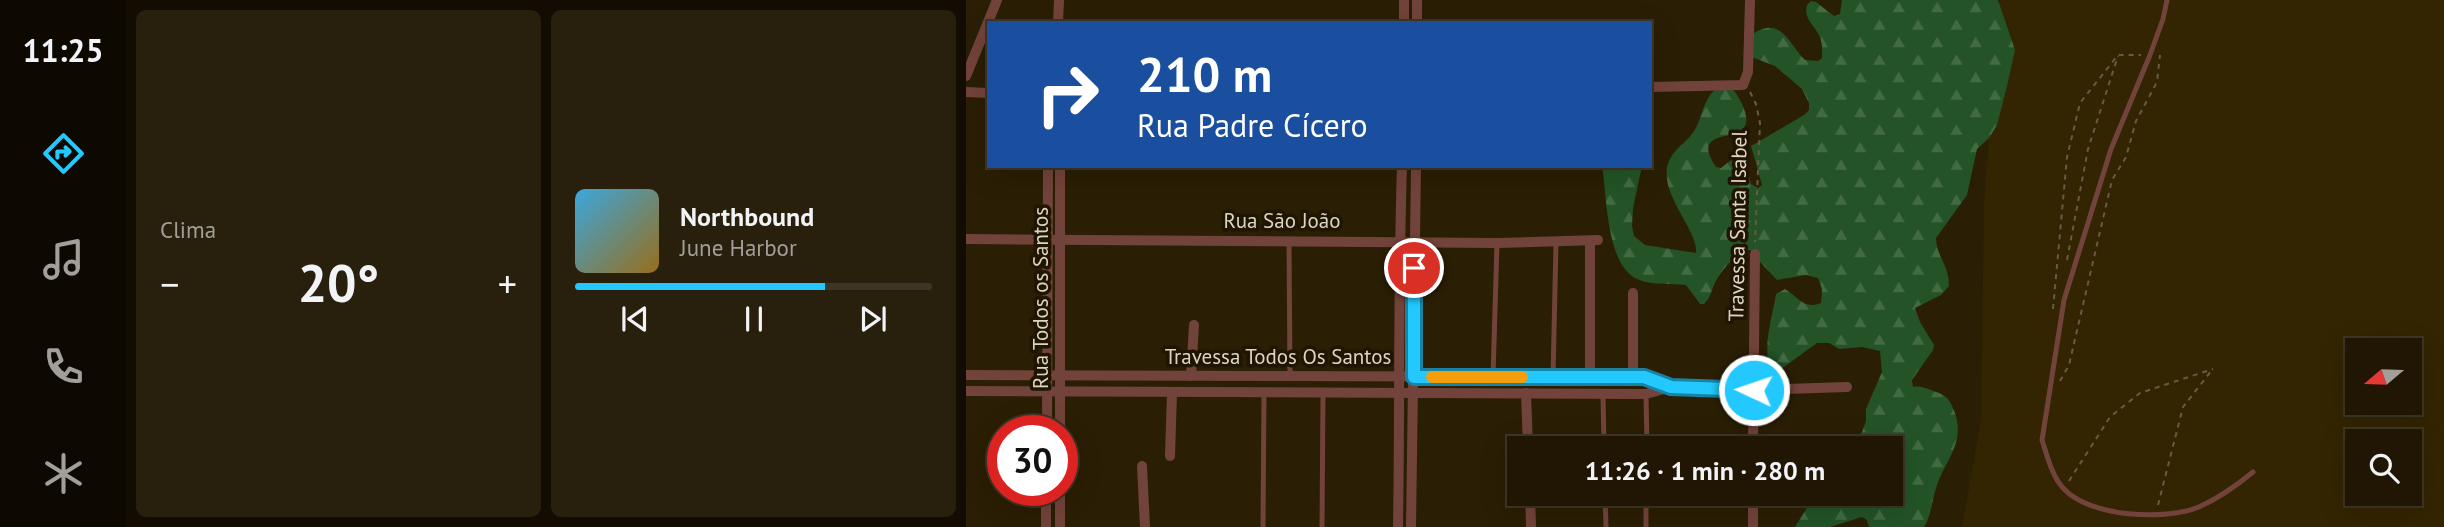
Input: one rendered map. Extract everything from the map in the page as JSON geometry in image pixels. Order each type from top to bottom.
[{"type":"street","points":[[988,21],[997,0]]},
{"type":"street","points":[[1058,21],[1059,0]]},
{"type":"street","points":[[1404,0],[1404,21]]},
{"type":"street","points":[[1417,0],[1417,21]]},
{"type":"street","points":[[1652,87],[1746,88],[1750,0]]},
{"type":"street","points":[[966,76],[987,25]]},
{"type":"street","points":[[966,92],[987,93]]},
{"type":"street","name":"Rua Todos os Santos","points":[[1047,415],[1048,168]]},
{"type":"street","name":"Rua Todos os Santos","points":[[1060,168],[1060,415]]},
{"type":"street","points":[[1398,527],[1401,393],[1399,241],[1402,168]]},
{"type":"street","points":[[1411,527],[1416,168]]},
{"type":"street","name":"Rua São João","points":[[966,239],[1497,243],[1594,240],[1590,377]]},
{"type":"street","name":"Travessa Santa Isabel","points":[[1754,436],[1755,254]]},
{"type":"street","points":[[1633,293],[1633,377]]},
{"type":"street","points":[[1191,376],[1194,325]]},
{"type":"street","name":"Travessa Todos Os Santos","points":[[966,375],[1644,377],[1671,387]]},
{"type":"street","points":[[1220,376],[1221,392]]},
{"type":"street","points":[[1603,377],[1603,393]]},
{"type":"street","name":"Travessa Todos Os Santos","points":[[966,391],[1646,394],[1671,387],[1754,390],[1847,387]]},
{"type":"street","name":"Travessa Todos Os Santos","points":[[1170,456],[1172,392]]},
{"type":"street","points":[[1526,393],[1528,436]]},
{"type":"street","points":[[1142,466],[1145,527]]},
{"type":"street","points":[[1046,506],[1046,527]]},
{"type":"street","points":[[1060,506],[1060,527]]},
{"type":"street","points":[[1530,506],[1531,527]]},
{"type":"street","points":[[1753,506],[1753,527]]},
{"type":"lane","points":[[2167,0],[2150,55],[2110,149],[2064,300],[2042,440],[2063,489],[2088,506],[2115,511],[2155,514],[2196,509],[2224,495],[2253,472]]},
{"type":"lane","points":[[1289,241],[1290,376]]},
{"type":"lane","points":[[1493,377],[1497,243]]},
{"type":"lane","points":[[1553,377],[1556,243]]},
{"type":"lane","points":[[1263,527],[1264,392]]},
{"type":"lane","points":[[1322,527],[1323,392]]},
{"type":"lane","points":[[1603,393],[1604,436]]},
{"type":"lane","points":[[1646,394],[1647,436]]},
{"type":"lane","points":[[1605,506],[1606,527]]},
{"type":"lane","points":[[1646,506],[1646,527]]},
{"type":"path","points":[[2049,400],[2069,365],[2112,180],[2126,157],[2136,121],[2157,82],[2161,44]]},
{"type":"path","points":[[2118,55],[2150,55]]},
{"type":"path","points":[[2066,266],[2088,149],[2118,55]]},
{"type":"path","points":[[2053,315],[2067,157],[2080,103],[2118,55]]},
{"type":"path","name":"Travessa Santa Isabel","points":[[1746,88],[1756,104],[1760,122],[1755,254]]},
{"type":"path","points":[[2063,489],[2110,417],[2140,393],[2213,369],[2183,407],[2155,514]]},
{"type":"shaded area","points":[[2000,0],[2444,0],[2444,527],[1962,527],[1981,419],[1984,201]]},
{"type":"green space","points":[[1842,0],[1998,0],[2015,50],[1997,125],[1989,138],[1977,149],[1967,195],[1936,238],[1949,286],[1941,295],[1915,308],[1934,345],[1912,380],[1913,387],[1926,388],[1945,396],[1955,413],[1958,433],[1924,527],[1869,527],[1867,520],[1862,517],[1830,527],[1795,527],[1808,506],[1903,506],[1903,436],[1859,436],[1866,421],[1866,409],[1882,372],[1880,351],[1862,347],[1839,349],[1829,343],[1817,343],[1772,374],[1767,344],[1776,294],[1785,289],[1806,304],[1821,303],[1822,289],[1818,278],[1806,275],[1777,280],[1750,250],[1727,266],[1717,279],[1707,301],[1700,304],[1686,285],[1649,283],[1637,279],[1627,271],[1619,260],[1610,228],[1602,168],[1642,168],[1633,208],[1634,236],[1645,245],[1696,253],[1691,232],[1667,182],[1671,157],[1693,133],[1711,94],[1724,84],[1733,89],[1742,104],[1746,124],[1737,133],[1711,142],[1709,154],[1716,167],[1721,168],[1740,148],[1751,184],[1758,188],[1762,185],[1751,146],[1804,115],[1809,110],[1809,103],[1802,89],[1775,66],[1749,56],[1751,35],[1762,29],[1777,29],[1805,60],[1818,61],[1822,58],[1821,41],[1808,18],[1807,5],[1811,1],[1816,2],[1834,16],[1840,14]]},
{"type":"slow traffic","points":[[1432,377],[1522,377]]},
{"type":"route","points":[[1414,268],[1414,377],[1644,377],[1671,387],[1754,390]]}]
